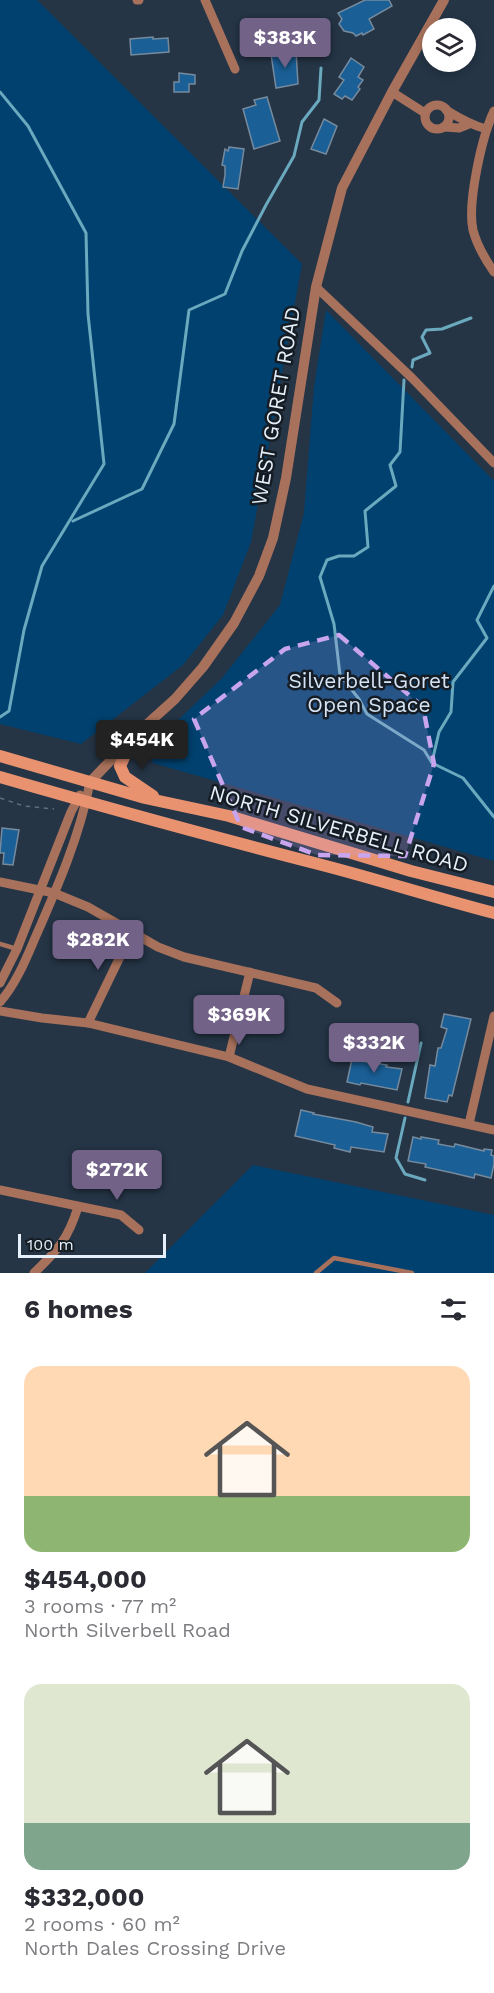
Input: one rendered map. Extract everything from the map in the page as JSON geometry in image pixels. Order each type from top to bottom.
[{"type":"main road","points":[[134,736],[120,766],[124,777],[161,801]]},
{"type":"main road","name":"NORTH SILVERBELL ROAD","points":[[0,756],[161,801],[229,816],[411,872],[494,892]]},
{"type":"main road","name":"NORTH SILVERBELL ROAD","points":[[0,777],[494,913]]},
{"type":"street","points":[[205,0],[235,69]]},
{"type":"street","name":"WEST GORET ROAD","points":[[0,983],[90,782],[134,736],[175,699],[203,667],[234,623],[259,576],[273,538],[286,478],[316,287],[342,188],[392,92],[444,0]]},
{"type":"street","points":[[392,92],[425,113]]},
{"type":"street","points":[[469,124],[459,128],[432,129],[425,121],[425,113],[429,108],[436,105],[441,106],[469,124],[486,129]]},
{"type":"street","points":[[444,127],[449,119],[446,110]]},
{"type":"street","points":[[494,111],[486,129],[471,216],[479,248],[494,272]]},
{"type":"street","points":[[316,287],[412,378],[494,463]]},
{"type":"street","name":"WEST GORET ROAD","points":[[0,1002],[6,996],[25,961],[54,893],[82,801]]},
{"type":"street","points":[[0,882],[54,893],[88,907],[158,947],[184,957],[316,988],[337,1003]]},
{"type":"street","points":[[88,1023],[132,932]]},
{"type":"street","points":[[229,1057],[250,972]]},
{"type":"street","points":[[0,1011],[88,1023],[229,1057],[307,1089],[494,1130]]},
{"type":"street","points":[[469,1124],[493,1020]]},
{"type":"street","points":[[0,1190],[121,1215],[139,1230]]},
{"type":"street","points":[[34,1273],[58,1249],[71,1229],[78,1207]]},
{"type":"lane","points":[[0,944],[17,949]]},
{"type":"lane","points":[[316,1273],[334,1258],[411,1273]]},
{"type":"path","points":[[0,798],[24,806],[54,809]]},
{"type":"highlighted area","points":[[339,635],[423,707],[434,764],[405,856],[317,855],[241,827],[194,719],[285,649]]},
{"type":"green space","points":[[0,0],[37,0],[302,264],[251,542],[223,615],[183,665],[81,744],[0,724]]},
{"type":"green space","name":"Silverbell-Goret Open Space","points":[[326,310],[494,481],[494,861],[153,763],[149,748],[222,678],[280,605],[304,513],[314,387]]},
{"type":"green space","points":[[253,1165],[494,1215],[494,1273],[145,1273]]},
{"type":"building","points":[[365,0],[389,0],[392,6],[369,19],[374,29],[363,35],[362,33],[356,36],[344,31],[339,24],[342,19],[338,13]]},
{"type":"building","points":[[153,37],[153,39],[168,38],[169,52],[131,55],[130,39]]},
{"type":"building","points":[[296,50],[298,84],[276,88],[271,54]]},
{"type":"building","points":[[351,58],[364,67],[358,77],[363,80],[358,87],[360,89],[352,100],[345,96],[342,99],[334,94],[344,80],[339,77]]},
{"type":"building","points":[[179,73],[195,75],[195,84],[189,84],[189,92],[174,92],[174,82],[179,82]]},
{"type":"building","points":[[267,97],[280,141],[254,149],[243,109],[256,105],[254,100]]},
{"type":"building","points":[[324,119],[337,126],[326,154],[311,149]]},
{"type":"building","points":[[229,147],[244,149],[238,189],[223,187],[225,166],[222,165],[225,149],[228,151]]},
{"type":"building","points":[[2,828],[19,830],[13,865],[3,864],[4,853],[0,853]]},
{"type":"building","points":[[444,1014],[471,1019],[452,1096],[449,1095],[447,1102],[425,1098],[430,1065],[435,1066],[438,1048],[441,1048],[447,1029],[441,1027]]},
{"type":"building","points":[[373,1057],[382,1057],[380,1064],[387,1065],[386,1067],[402,1069],[397,1090],[347,1082],[352,1059],[372,1063]]},
{"type":"building","points":[[301,1110],[356,1122],[373,1127],[372,1132],[388,1134],[384,1152],[351,1147],[350,1152],[334,1148],[335,1145],[295,1136]]},
{"type":"building","points":[[413,1137],[439,1140],[438,1144],[454,1147],[455,1144],[484,1151],[484,1149],[492,1150],[494,1164],[491,1178],[475,1174],[474,1178],[408,1161]]},
{"type":"waterway","points":[[73,521],[142,489],[174,424],[189,310],[225,294],[242,251],[294,156],[302,122],[319,100],[321,68]]},
{"type":"waterway","points":[[0,92],[28,126],[86,233],[88,314],[104,464],[42,566],[24,630],[9,711],[0,717]]},
{"type":"waterway","points":[[412,367],[413,360],[430,353],[422,337],[426,330],[442,329],[471,318]]},
{"type":"waterway","points":[[404,380],[400,452],[390,465],[396,486],[365,511],[368,547],[354,556],[339,556],[327,560],[320,577],[334,624],[340,675],[359,699],[367,714],[424,750],[432,763],[463,778],[494,817]]},
{"type":"waterway","points":[[432,762],[439,732],[451,712],[453,682],[487,638],[477,620],[494,586]]},
{"type":"waterway","points":[[408,1102],[421,1043]]},
{"type":"waterway","points":[[405,1118],[396,1158],[405,1174],[425,1180]]}]
